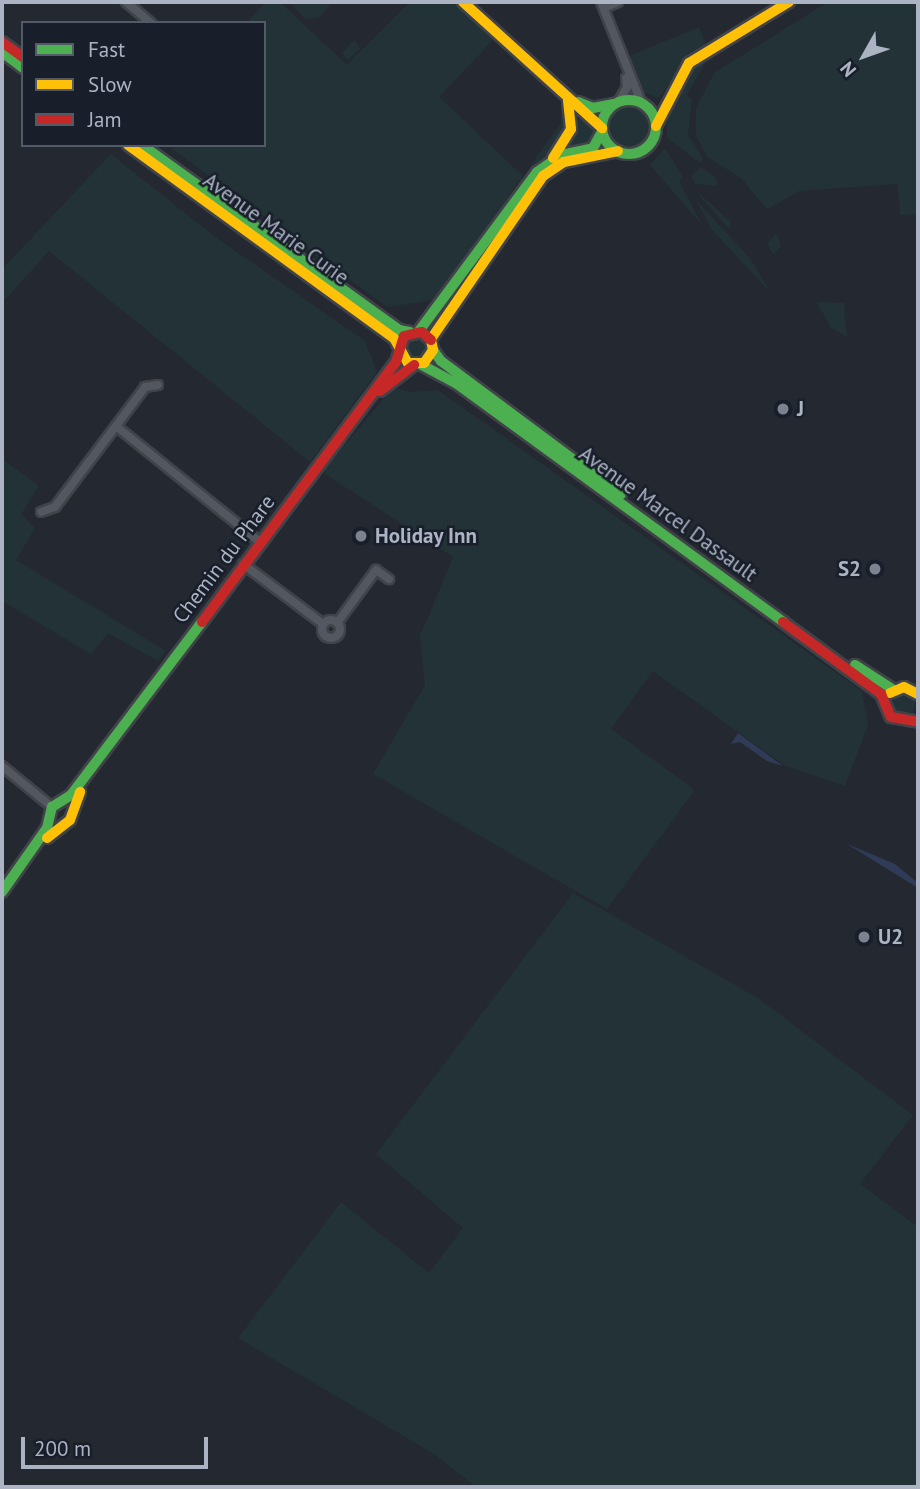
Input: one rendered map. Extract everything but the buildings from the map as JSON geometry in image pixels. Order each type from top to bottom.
[{"type":"main road","points":[[463,2],[602,130],[618,151]]},
{"type":"main road","points":[[471,2],[578,101],[593,108],[616,103],[659,103],[674,90]]},
{"type":"main road","points":[[432,344],[543,176],[564,162],[618,151],[642,151],[652,140],[656,126],[689,63],[789,2]]},
{"type":"main road","points":[[2,42],[21,56]]},
{"type":"main road","points":[[2,52],[21,66]]},
{"type":"main road","points":[[415,332],[570,133],[568,100]]},
{"type":"main road","points":[[551,160],[593,148],[616,103]]},
{"type":"main road","points":[[641,103],[652,113],[656,126]]},
{"type":"main road","name":"Avenue Marie Curie","points":[[131,147],[394,338],[403,359],[417,365]]},
{"type":"main road","name":"Avenue Marie Curie","points":[[145,147],[399,330],[415,332],[432,344]]},
{"type":"main road","name":"Chemin du Phare","points":[[28,858],[55,809],[112,743],[396,362],[400,347],[415,332]]},
{"type":"main road","name":"Chemin du Phare","points":[[369,398],[417,365],[432,344]]},
{"type":"main road","name":"Avenue Marcel Dassault","points":[[432,344],[441,361],[894,690]]},
{"type":"main road","name":"Avenue Marcel Dassault","points":[[417,365],[433,368],[856,675],[886,704],[896,720],[916,719]]},
{"type":"main road","points":[[886,704],[894,690],[908,687],[918,694]]},
{"type":"main road","name":"Chemin du Phare","points":[[28,858],[61,825],[70,820],[72,811],[112,743]]},
{"type":"main road","points":[[61,825],[55,809],[72,811]]},
{"type":"main road","points":[[2,892],[28,858]]},
{"type":"street","points":[[126,2],[149,21]]},
{"type":"street","points":[[618,2],[602,5],[641,103]]},
{"type":"street","points":[[616,103],[627,87],[626,68]]},
{"type":"street","points":[[41,512],[55,507],[145,387],[158,384]]},
{"type":"street","points":[[116,426],[260,542]]},
{"type":"street","points":[[243,565],[323,624],[337,623],[376,570],[389,579]]},
{"type":"street","points":[[323,624],[323,633],[333,638],[340,632],[337,623]]},
{"type":"street","points":[[2,766],[55,809]]},
{"type":"shaded area","points":[[266,2],[280,2],[347,65],[410,2],[453,2],[493,40],[439,97],[523,176],[435,300],[387,307],[170,147],[266,147],[266,21],[248,21]]},
{"type":"shaded area","points":[[289,2],[325,2],[330,6],[319,17],[306,19]]},
{"type":"shaded area","points":[[828,2],[918,2],[918,214],[900,215],[897,184],[799,191],[767,209],[741,178],[707,157],[696,136],[696,108],[714,73]]},
{"type":"shaded area","points":[[699,27],[706,44],[689,53],[658,98],[642,92],[627,57]]},
{"type":"shaded area","points":[[355,40],[360,49],[347,60],[342,53]]},
{"type":"shaded area","points":[[701,57],[707,60],[687,95],[692,99],[688,135],[703,158],[700,163],[667,138],[667,124],[685,74]]},
{"type":"shaded area","points":[[561,103],[570,118],[556,150],[529,167],[561,123]]},
{"type":"shaded area","points":[[629,105],[644,111],[650,126],[644,141],[629,147],[614,141],[608,126],[614,111]]},
{"type":"shaded area","points":[[574,113],[592,121],[597,131],[589,143],[564,150],[572,133]]},
{"type":"shaded area","points":[[665,148],[683,177],[679,181],[702,225],[650,165]]},
{"type":"shaded area","points":[[111,154],[214,236],[365,341],[377,372],[310,462],[49,251],[2,303],[2,269]]},
{"type":"shaded area","points":[[701,167],[716,178],[717,186],[695,184],[691,176]]},
{"type":"shaded area","points":[[687,181],[699,203],[749,257],[771,293],[711,229]]},
{"type":"shaded area","points":[[697,191],[731,222],[729,229],[702,199]]},
{"type":"shaded area","points":[[776,233],[781,246],[773,255],[767,244]]},
{"type":"shaded area","points":[[817,302],[844,303],[847,337],[830,327]]},
{"type":"shaded area","points":[[412,337],[420,337],[427,344],[427,352],[420,359],[412,359],[405,352],[405,344]]},
{"type":"shaded area","points":[[393,387],[410,392],[438,390],[862,691],[868,725],[845,786],[784,765],[653,671],[611,729],[695,790],[607,909],[373,774],[425,685],[420,636],[453,557],[322,472]]},
{"type":"shaded area","points":[[2,459],[39,486],[21,514],[35,528],[16,560],[166,651],[158,661],[108,633],[91,654],[2,601]]},
{"type":"shaded area","points":[[900,693],[908,693],[915,700],[915,708],[908,715],[900,715],[893,708],[893,700]]},
{"type":"shaded area","points":[[573,893],[758,998],[913,1115],[860,1184],[918,1227],[918,1487],[476,1487],[434,1454],[238,1338],[341,1202],[429,1273],[463,1228],[376,1154]]},
{"type":"water","points":[[738,733],[783,766],[767,761],[740,742],[731,744]]},
{"type":"water","points":[[847,844],[895,864],[918,883],[918,888]]},
{"type":"traffic: fast","points":[[2,52],[21,66]]},
{"type":"traffic: fast","points":[[629,100],[648,108],[656,127],[648,146],[629,154],[610,146],[602,127],[610,108],[629,100]]},
{"type":"traffic: fast","points":[[578,102],[593,108],[614,104]]},
{"type":"traffic: fast","points":[[419,331],[537,172],[561,155],[593,148],[602,132]]},
{"type":"traffic: fast","points":[[145,147],[399,330],[410,332]]},
{"type":"traffic: fast","points":[[433,350],[441,361],[621,495]]},
{"type":"traffic: fast","points":[[420,364],[457,384],[783,622]]},
{"type":"traffic: fast","points":[[2,892],[47,828],[52,807],[71,795],[202,622]]},
{"type":"traffic: fast","points":[[855,665],[894,690]]},
{"type":"traffic: slow","points":[[463,2],[602,128]]},
{"type":"traffic: slow","points":[[656,126],[689,63],[789,2]]},
{"type":"traffic: slow","points":[[553,158],[571,129],[568,100]]},
{"type":"traffic: slow","points":[[131,147],[394,338],[408,363],[424,363],[433,350],[431,340]]},
{"type":"traffic: slow","points":[[431,339],[543,176],[564,162],[618,151]]},
{"type":"traffic: slow","points":[[890,693],[904,687],[918,694]]},
{"type":"traffic: slow","points":[[47,838],[70,820],[80,792]]},
{"type":"traffic: jam","points":[[2,42],[21,56]]},
{"type":"traffic: jam","points":[[202,622],[396,362],[404,336],[422,332],[431,340]]},
{"type":"traffic: jam","points":[[380,391],[414,365]]},
{"type":"traffic: jam","points":[[783,622],[881,694],[891,717],[918,722]]},
{"type":"place","name":"J","points":[[783,409]]},
{"type":"place","name":"Holiday Inn","points":[[361,536]]},
{"type":"place","name":"S2","points":[[875,569]]},
{"type":"place","name":"U2","points":[[864,937]]}]
